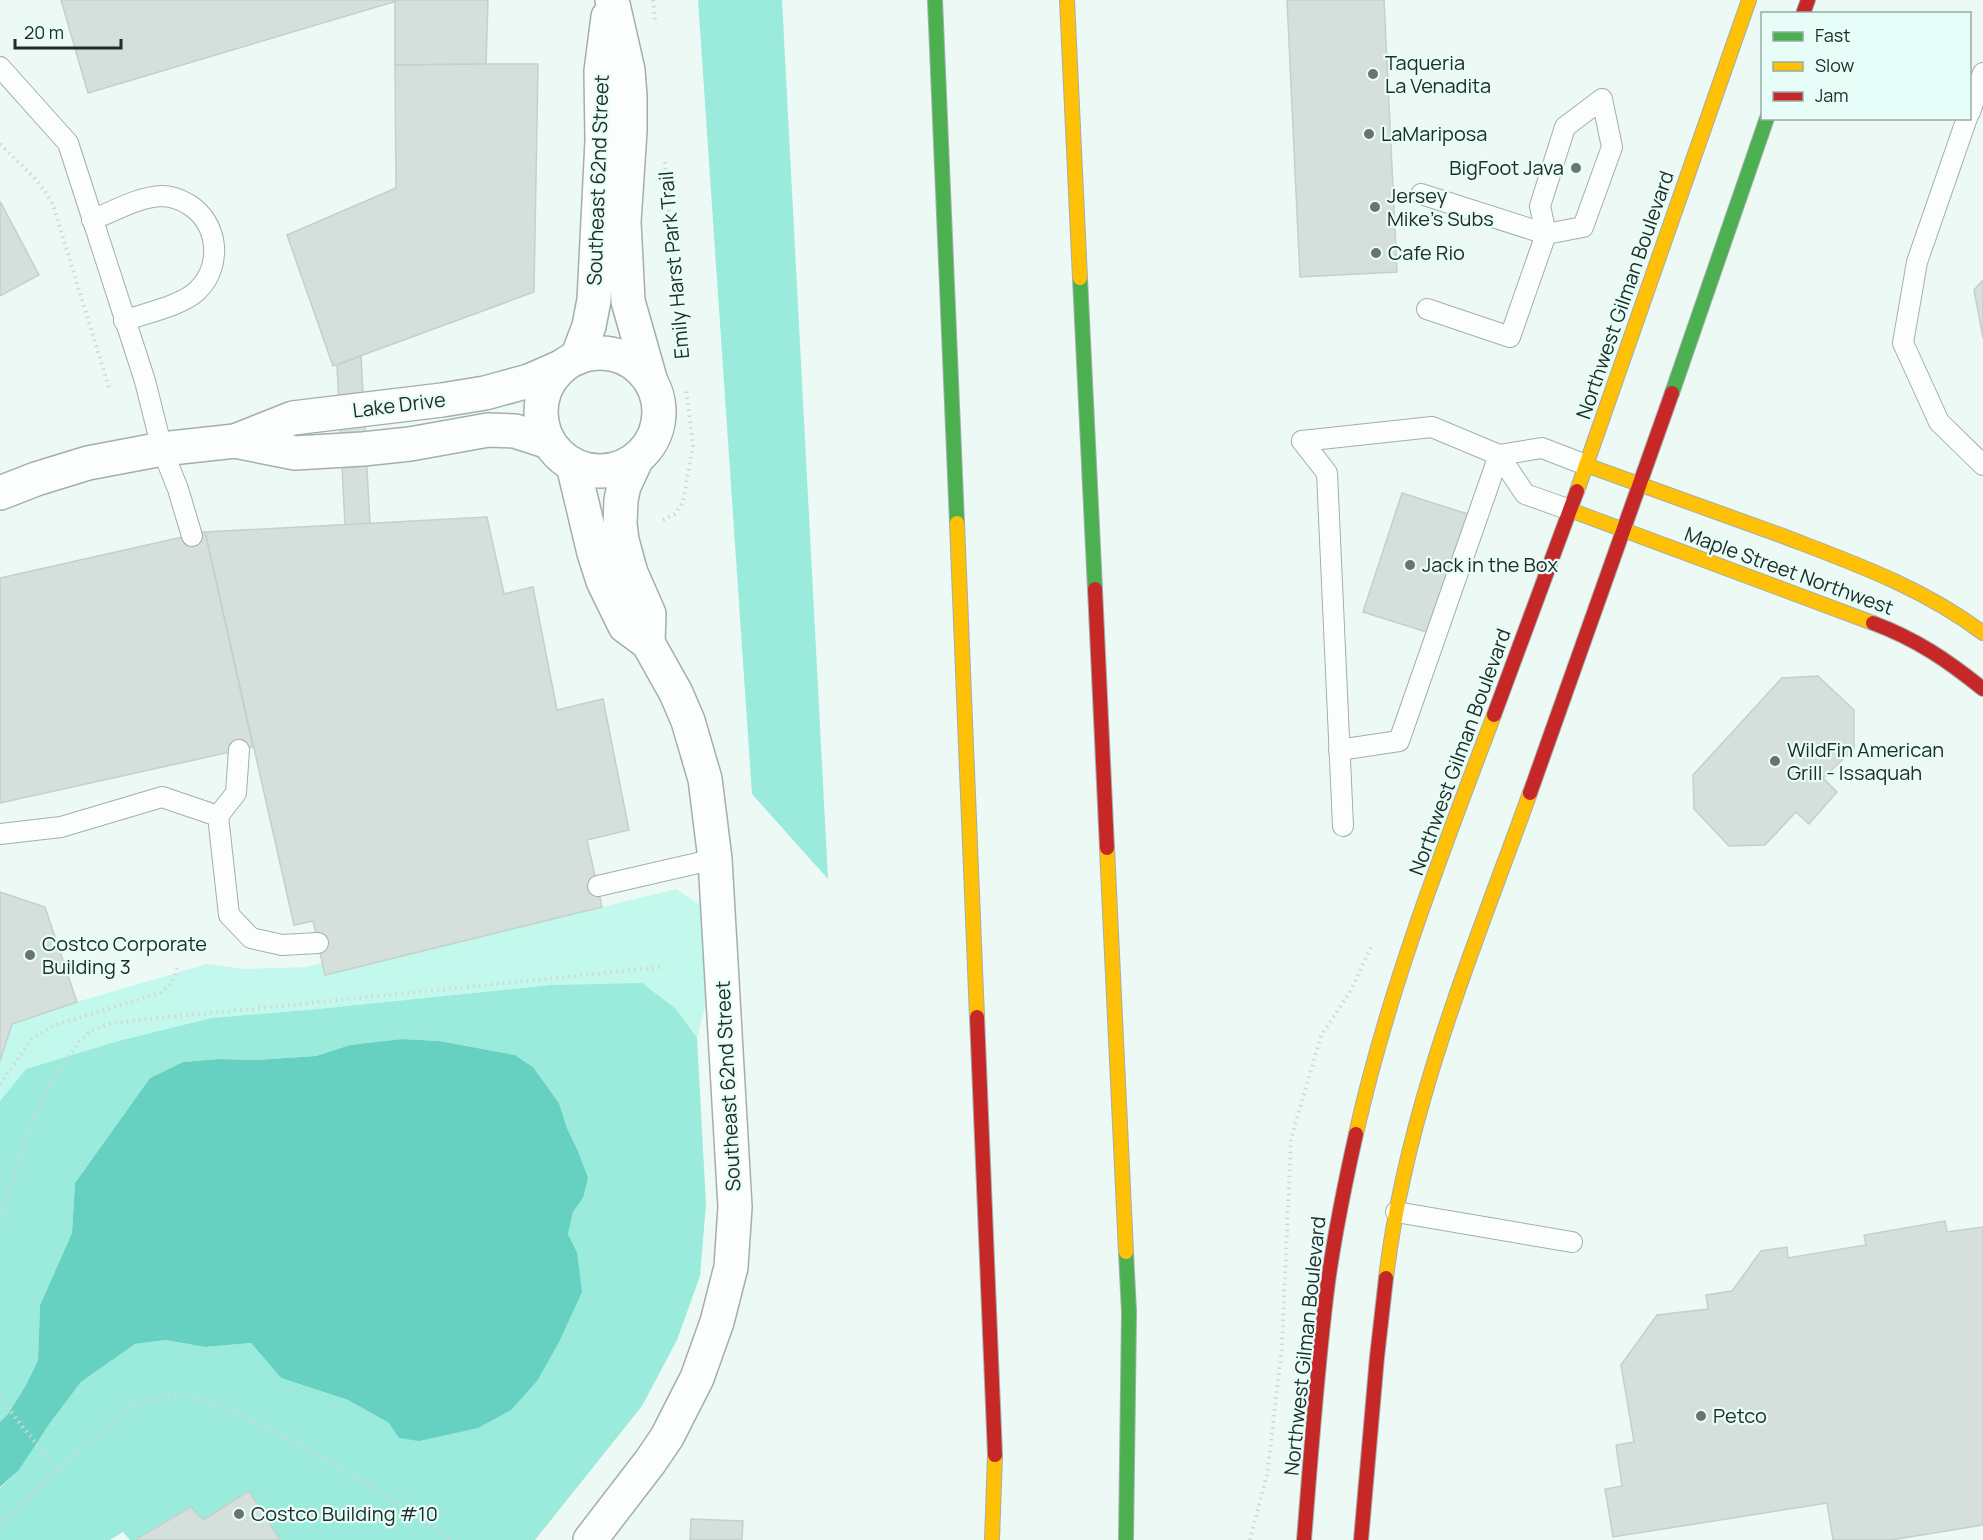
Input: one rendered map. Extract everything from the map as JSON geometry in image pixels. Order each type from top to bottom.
[{"type":"main road","points":[[935,0],[995,1438],[993,1540]]},
{"type":"main road","points":[[1067,0],[1129,1311],[1126,1540]]},
{"type":"main road","name":"Northwest Gilman Boulevard","points":[[1304,1540],[1329,1272],[1343,1193],[1364,1103],[1420,915],[1570,510],[1749,0]]},
{"type":"main road","points":[[1361,1540],[1387,1272],[1396,1212],[1418,1113],[1446,1026],[1624,531],[1766,120]]},
{"type":"main road","name":"Maple Street Northwest","points":[[1586,465],[1894,579],[1969,621],[1983,633]]},
{"type":"main road","name":"Maple Street Northwest","points":[[1570,510],[1903,634],[1951,663],[1983,689]]},
{"type":"street","name":"Southeast 62nd Street","points":[[570,362],[590,326],[594,300],[602,141],[601,71],[611,0]]},
{"type":"street","name":"Southeast 62nd Street","points":[[611,0],[628,70],[630,96],[624,222],[628,301],[651,382]]},
{"type":"street","points":[[593,354],[610,354],[626,359],[640,369],[651,382],[657,397],[659,414],[656,431],[648,446],[637,458],[622,467],[606,471],[589,470],[573,465],[549,442],[543,427],[541,410],[543,393],[551,378],[570,362],[593,354]]},
{"type":"street","name":"Lake Drive","points":[[0,493],[36,478],[88,463],[162,449],[235,441],[293,418],[485,393],[529,381],[570,362]]},
{"type":"street","name":"Lake Drive","points":[[235,441],[295,453],[411,444],[488,430],[525,434],[549,442]]},
{"type":"street","points":[[637,458],[624,486],[620,524],[623,547],[631,573],[649,614],[648,644]]},
{"type":"street","name":"Southeast 62nd Street","points":[[573,465],[603,581],[625,626],[648,644],[676,693],[699,756],[709,802],[714,859],[734,1179],[734,1236],[731,1267],[709,1345],[684,1406],[650,1462],[590,1540]]},
{"type":"lane","points":[[0,67],[68,143],[145,381],[162,449],[178,489],[192,536]]},
{"type":"lane","points":[[1971,109],[1983,73]]},
{"type":"lane","points":[[1421,194],[1546,234],[1583,227],[1612,147],[1602,99],[1565,128],[1540,207],[1546,234],[1510,337],[1427,309]]},
{"type":"lane","points":[[1966,120],[1917,262],[1903,343],[1939,422],[1983,465]]},
{"type":"lane","points":[[92,220],[141,200],[164,196],[182,200],[197,210],[208,224],[214,242],[214,260],[208,278],[196,292],[180,301],[124,321]]},
{"type":"lane","points":[[1342,826],[1327,473],[1302,441],[1432,427],[1499,455],[1542,448],[1586,465]]},
{"type":"lane","points":[[1499,455],[1525,494],[1570,510]]},
{"type":"lane","points":[[1339,750],[1399,741],[1499,455]]},
{"type":"lane","points":[[239,750],[236,793],[218,816],[229,915],[251,938],[282,945],[318,943]]},
{"type":"lane","points":[[0,834],[61,827],[162,797],[218,816]]},
{"type":"lane","points":[[598,886],[714,859]]},
{"type":"lane","points":[[1396,1212],[1572,1242]]},
{"type":"path","points":[[654,0],[655,23]]},
{"type":"path","points":[[0,144],[33,175],[45,190],[53,206],[110,391]]},
{"type":"path","name":"Emily Harst Park Trail","points":[[664,151],[684,367]]},
{"type":"path","name":"Emily Harst Park Trail","points":[[663,520],[675,514],[683,502],[693,445],[685,378]]},
{"type":"path","points":[[0,1222],[19,1159],[44,1093],[78,1042],[92,1030],[112,1023],[664,967]]},
{"type":"path","points":[[0,1083],[33,1038],[55,1025],[160,993],[172,983],[177,968]]},
{"type":"path","points":[[0,1525],[57,1470],[131,1406],[158,1396],[186,1395],[232,1410],[303,1446],[408,1509],[449,1540]]},
{"type":"path","points":[[0,1398],[57,1470]]},
{"type":"shaded area","points":[[698,0],[782,0],[828,879],[752,794]]},
{"type":"shaded area","points":[[676,889],[700,905],[707,999],[697,1038],[676,1009],[642,984],[551,985],[211,1018],[118,1041],[26,1069],[0,1101],[0,1061],[12,1024],[77,1002],[207,964],[245,969],[306,967],[323,963],[326,975]]},
{"type":"shaded area","points":[[642,983],[676,1009],[697,1038],[706,1204],[700,1276],[677,1340],[642,1406],[535,1540],[280,1540],[249,1491],[203,1520],[190,1507],[135,1540],[130,1540],[123,1532],[110,1540],[0,1540],[0,1488],[19,1470],[81,1382],[135,1344],[166,1340],[205,1347],[251,1343],[281,1378],[348,1400],[389,1423],[577,1252],[568,1234],[573,1212],[583,1198],[577,1149],[559,1103],[533,1067],[515,1055],[439,1041],[402,1039],[350,1045],[316,1056],[183,1062],[150,1078],[75,1183],[72,1233],[40,1305],[38,1360],[26,1385],[8,1414],[0,1422],[0,1101],[26,1069],[118,1041],[211,1018],[551,985]]},
{"type":"shaded area","points":[[402,1039],[439,1041],[515,1055],[533,1067],[559,1103],[588,1178],[583,1198],[573,1212],[568,1234],[577,1252],[582,1292],[559,1342],[537,1381],[511,1410],[478,1428],[419,1441],[399,1438],[389,1423],[348,1400],[281,1378],[251,1343],[205,1347],[166,1340],[135,1344],[81,1382],[19,1470],[0,1487],[0,1422],[8,1414],[26,1385],[38,1360],[40,1305],[72,1233],[75,1183],[150,1078],[183,1062],[316,1056],[350,1045]]},
{"type":"building","points":[[61,0],[400,0],[88,93]]},
{"type":"building","points":[[488,0],[486,64],[395,65],[395,1]]},
{"type":"building","points":[[1287,0],[1384,0],[1397,272],[1300,277]]},
{"type":"building","points":[[538,64],[534,292],[333,366],[287,235],[396,188],[395,65]]},
{"type":"building","points":[[0,201],[39,275],[0,296]]},
{"type":"building","points":[[1983,280],[1983,338],[1974,290]]},
{"type":"building","points":[[361,356],[370,525],[345,526],[337,365]]},
{"type":"building","points":[[1402,493],[1471,515],[1433,634],[1363,612]]},
{"type":"building","points":[[487,517],[504,594],[533,587],[557,710],[603,699],[629,830],[587,840],[602,907],[325,975],[313,921],[294,925],[205,532]]},
{"type":"building","points":[[205,532],[253,747],[0,803],[0,578]]},
{"type":"building","points":[[1818,676],[1854,710],[1854,749],[1823,778],[1837,792],[1809,824],[1796,812],[1765,845],[1729,846],[1694,809],[1693,775],[1782,678]]},
{"type":"building","name":"Costco Corporate Building 3","points":[[0,892],[45,907],[77,1002],[12,1024],[0,1061]]},
{"type":"building","points":[[1945,1221],[1947,1232],[1983,1227],[1983,1525],[1891,1540],[1833,1540],[1827,1503],[1613,1537],[1605,1489],[1622,1486],[1616,1445],[1634,1442],[1621,1365],[1657,1315],[1708,1309],[1706,1295],[1732,1291],[1761,1251],[1787,1247],[1788,1258],[1866,1245],[1864,1235]]},
{"type":"building","name":"Costco Building #10","points":[[249,1491],[280,1540],[135,1540],[191,1507],[203,1520]]},
{"type":"building","points":[[691,1519],[743,1521],[742,1540],[690,1540]]},
{"type":"traffic: fast","points":[[935,0],[957,523]]},
{"type":"traffic: fast","points":[[1672,393],[1766,120]]},
{"type":"traffic: fast","points":[[1080,278],[1095,589]]},
{"type":"traffic: fast","points":[[1126,1252],[1129,1312],[1126,1540]]},
{"type":"traffic: slow","points":[[1067,0],[1080,278]]},
{"type":"traffic: slow","points":[[1577,491],[1749,0]]},
{"type":"traffic: slow","points":[[1586,465],[1861,566],[1936,602],[1983,633]]},
{"type":"traffic: slow","points":[[1570,510],[1873,623]]},
{"type":"traffic: slow","points":[[957,523],[977,1017]]},
{"type":"traffic: slow","points":[[1356,1134],[1400,975],[1436,870],[1494,715]]},
{"type":"traffic: slow","points":[[1386,1278],[1396,1215],[1425,1092],[1465,971],[1530,793]]},
{"type":"traffic: slow","points":[[1107,848],[1126,1252]]},
{"type":"traffic: slow","points":[[992,1540],[995,1455]]},
{"type":"traffic: jam","points":[[1804,12],[1808,0]]},
{"type":"traffic: jam","points":[[1530,793],[1672,393]]},
{"type":"traffic: jam","points":[[1494,715],[1577,491]]},
{"type":"traffic: jam","points":[[1095,589],[1107,848]]},
{"type":"traffic: jam","points":[[1873,623],[1931,651],[1983,689]]},
{"type":"traffic: jam","points":[[977,1017],[995,1455]]},
{"type":"traffic: jam","points":[[1304,1540],[1317,1378],[1328,1282],[1340,1208],[1356,1134]]},
{"type":"traffic: jam","points":[[1361,1540],[1386,1278]]},
{"type":"place","name":"Taqueria La Venadita","points":[[1373,74]]},
{"type":"place","name":"LaMariposa","points":[[1369,134]]},
{"type":"place","name":"BigFoot Java","points":[[1576,168]]},
{"type":"place","name":"Jersey Mike's Subs","points":[[1375,207]]},
{"type":"place","name":"Cafe Rio","points":[[1376,253]]},
{"type":"place","name":"Jack in the Box","points":[[1410,565]]},
{"type":"place","name":"WildFin American Grill - Issaquah","points":[[1775,761]]},
{"type":"place","name":"Costco Corporate Building 3","points":[[30,955]]},
{"type":"place","name":"Petco","points":[[1701,1416]]},
{"type":"place","name":"Costco Building #10","points":[[239,1514]]}]
